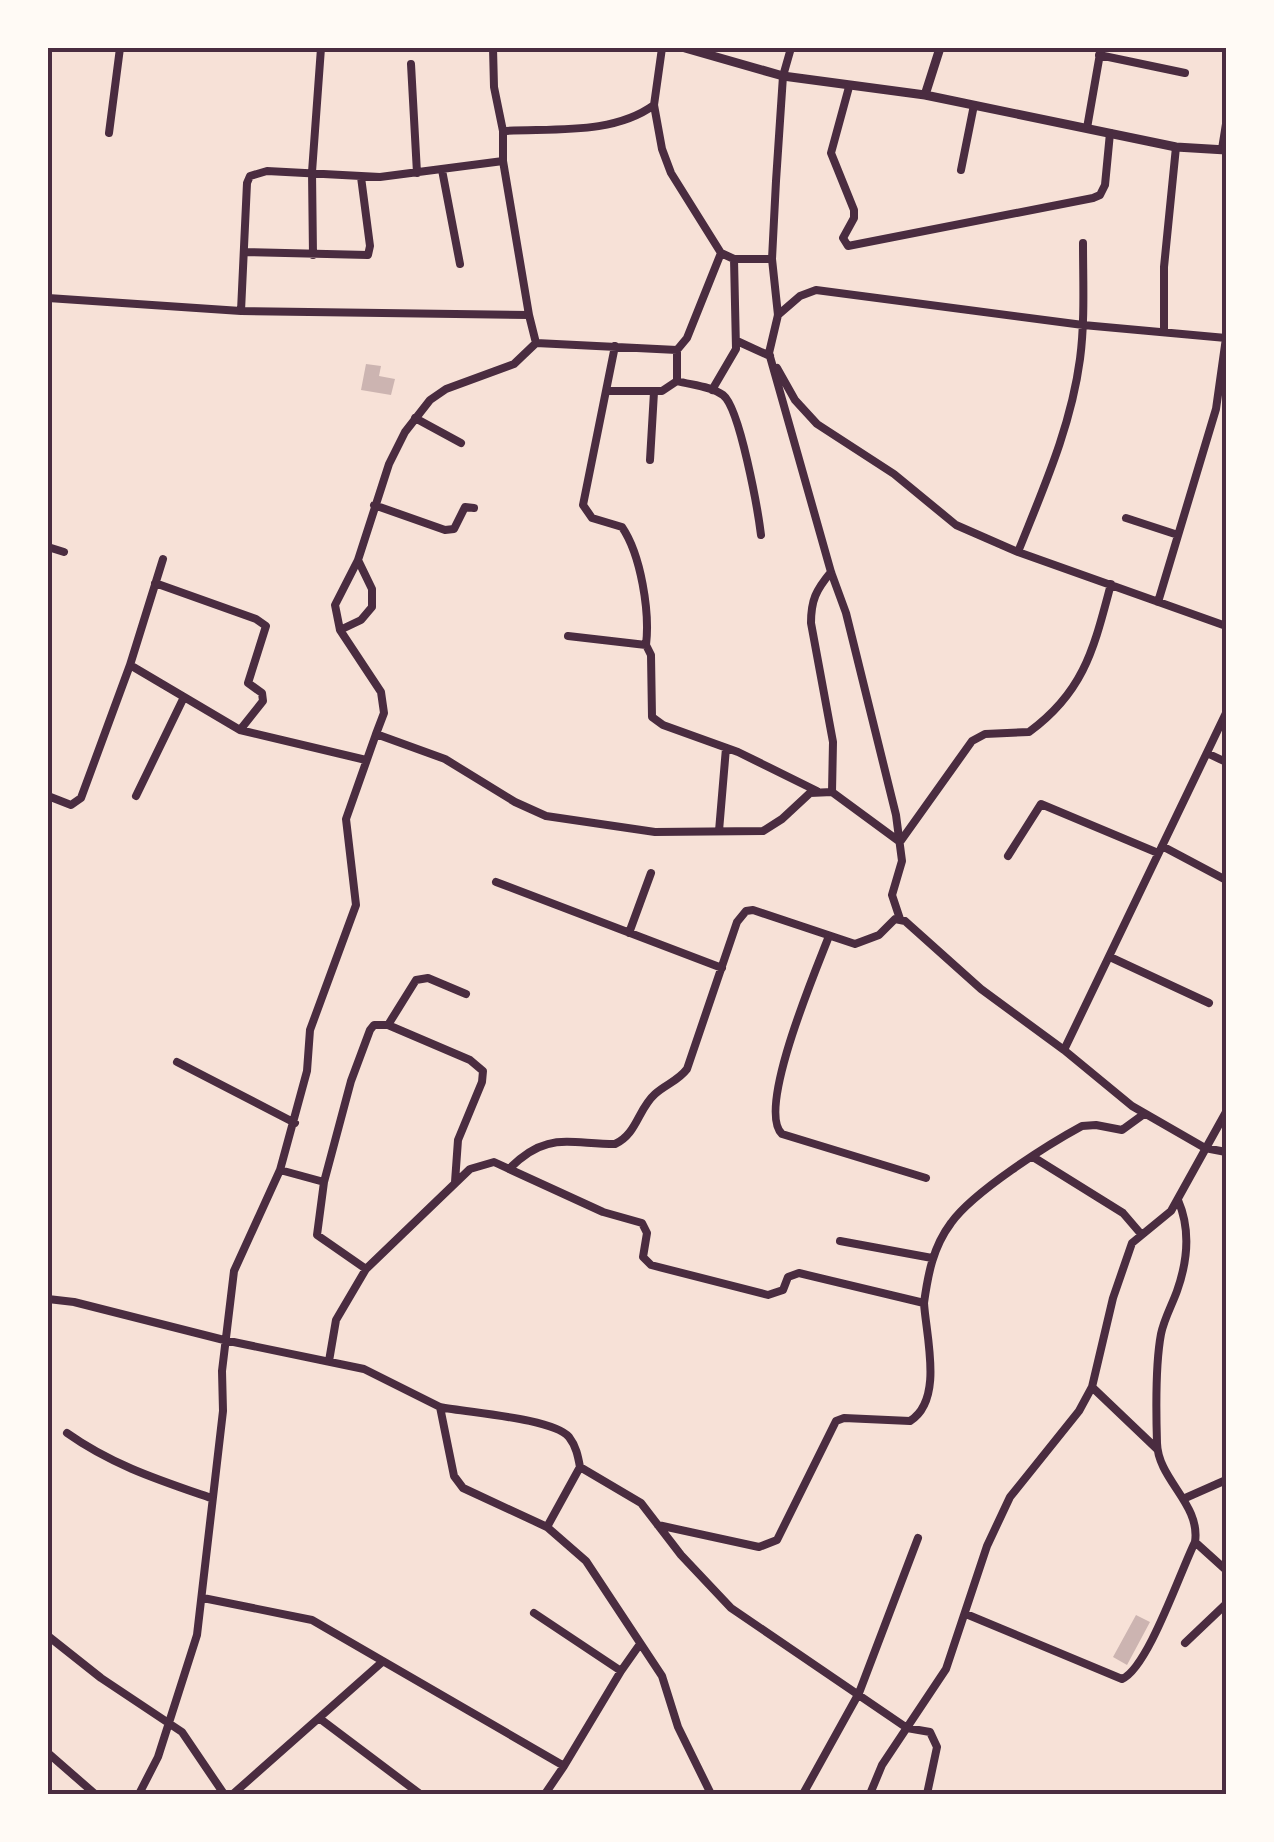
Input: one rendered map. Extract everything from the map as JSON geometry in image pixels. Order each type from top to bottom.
[{"type":"street","points":[[109,133],[120,48]]},
{"type":"street","points":[[313,255],[312,172],[321,48]]},
{"type":"street","points":[[492,48],[503,161],[536,343]]},
{"type":"street","points":[[662,48],[654,105],[671,173],[720,253],[734,259],[772,259]]},
{"type":"street","points":[[685,48],[783,76],[925,95],[1176,146],[1224,149],[1226,124]]},
{"type":"street","points":[[791,48],[783,76],[772,259],[778,315],[769,353],[858,659],[900,842],[902,861],[892,895],[900,919],[981,989],[1144,1114],[1204,1148],[1226,1152]]},
{"type":"street","points":[[925,95],[940,48]]},
{"type":"street","points":[[1087,128],[1100,51],[1185,73]]},
{"type":"street","points":[[410,64],[417,174]]},
{"type":"street","points":[[849,86],[831,149],[854,210],[843,238],[848,246],[1100,195],[1105,185],[1110,133]]},
{"type":"street","points":[[503,132],[614,125],[640,116],[654,105]]},
{"type":"street","points":[[961,170],[974,105]]},
{"type":"street","points":[[1164,332],[1164,266],[1176,146]]},
{"type":"street","points":[[241,311],[250,176],[267,171],[361,176],[417,174],[503,161]]},
{"type":"street","points":[[442,170],[460,264]]},
{"type":"street","points":[[244,252],[368,255],[361,176]]},
{"type":"street","points":[[1018,552],[1067,420],[1083,325],[1083,242]]},
{"type":"street","points":[[677,381],[677,350],[687,338],[720,253]]},
{"type":"street","points":[[712,390],[738,341],[734,259]]},
{"type":"street","points":[[778,315],[800,296],[816,290],[1083,325],[1226,338],[1216,409],[1158,602]]},
{"type":"street","points":[[48,298],[241,311],[529,315]]},
{"type":"street","points":[[738,341],[769,353],[795,400],[817,424],[894,474],[956,525],[1018,552],[1226,626]]},
{"type":"street","points":[[140,1794],[170,1721],[197,1635],[223,1411],[224,1340],[234,1271],[280,1170],[307,1071],[310,1030],[356,905],[346,819],[384,713],[381,692],[340,630],[335,605],[358,560],[396,448],[415,418],[438,394],[514,364],[536,343],[677,350]]},
{"type":"street","points":[[616,346],[583,505],[592,518],[615,524],[627,534],[644,598],[646,645],[651,654],[652,717],[663,726],[726,748],[817,791],[832,792],[900,842]]},
{"type":"street","points":[[677,381],[722,394],[731,408],[750,474],[761,535]]},
{"type":"street","points":[[608,391],[654,392],[677,381]]},
{"type":"street","points":[[650,460],[654,392]]},
{"type":"street","points":[[1216,409],[1226,411]]},
{"type":"street","points":[[415,418],[461,443]]},
{"type":"street","points":[[374,505],[445,530],[454,529],[465,508],[474,508]]},
{"type":"street","points":[[1126,518],[1178,535]]},
{"type":"street","points":[[48,548],[64,552]]},
{"type":"street","points":[[48,796],[71,805],[81,798],[163,559]]},
{"type":"street","points":[[340,630],[361,620],[372,607],[372,589],[358,560]]},
{"type":"street","points":[[831,572],[815,591],[811,605],[833,742],[832,792]]},
{"type":"street","points":[[155,583],[266,626],[248,682],[262,693],[263,701],[240,730]]},
{"type":"street","points":[[900,842],[972,741],[990,733],[1029,732],[1056,708],[1092,656],[1110,584]]},
{"type":"street","points":[[568,636],[646,645]]},
{"type":"street","points":[[130,664],[240,730],[366,760]]},
{"type":"street","points":[[136,796],[184,697]]},
{"type":"street","points":[[1064,1050],[1226,713]]},
{"type":"street","points":[[376,734],[445,759],[515,802],[546,816],[655,832],[770,828],[804,797],[817,791]]},
{"type":"street","points":[[719,831],[726,748]]},
{"type":"street","points":[[1208,754],[1226,762]]},
{"type":"street","points":[[1008,856],[1040,804],[1226,880]]},
{"type":"street","points":[[630,933],[650,873]]},
{"type":"street","points":[[496,882],[722,968]]},
{"type":"street","points":[[509,1169],[523,1154],[551,1141],[614,1144],[624,1140],[655,1094],[687,1069],[737,922],[746,911],[762,912],[846,943],[866,942],[900,919]]},
{"type":"street","points":[[828,936],[778,1082],[773,1110],[775,1128],[782,1134],[926,1178]]},
{"type":"street","points":[[1110,957],[1208,1003]]},
{"type":"street","points":[[388,1025],[409,988],[420,978],[466,994]]},
{"type":"street","points":[[366,1269],[317,1235],[324,1182],[363,1046],[374,1026],[388,1025],[470,1060],[483,1071],[458,1140],[454,1182]]},
{"type":"street","points":[[178,1062],[295,1123]]},
{"type":"street","points":[[870,1794],[882,1765],[946,1669],[987,1546],[1010,1497],[1079,1412],[1092,1386],[1127,1254],[1141,1234],[1161,1222],[1178,1200],[1226,1112]]},
{"type":"street","points":[[658,1525],[759,1548],[776,1540],[836,1421],[910,1421],[921,1413],[930,1378],[924,1303],[932,1258],[958,1214],[1033,1157],[1082,1126],[1122,1130],[1144,1114]]},
{"type":"street","points":[[1033,1157],[1124,1213],[1141,1234]]},
{"type":"street","points":[[329,1361],[336,1320],[366,1269],[454,1182],[482,1164],[494,1162],[603,1212],[642,1223],[647,1233],[644,1257],[651,1265],[768,1295],[783,1290],[788,1277],[798,1273],[924,1303]]},
{"type":"street","points":[[280,1170],[324,1182]]},
{"type":"street","points":[[1157,1448],[1161,1333],[1186,1252],[1186,1217],[1178,1200]]},
{"type":"street","points":[[840,1241],[932,1258]]},
{"type":"street","points":[[48,1299],[364,1370],[440,1406],[549,1424],[568,1436],[580,1466],[547,1526]]},
{"type":"street","points":[[966,1614],[1122,1679],[1130,1676],[1142,1659],[1195,1542],[1196,1524],[1157,1448],[1092,1386]]},
{"type":"street","points":[[440,1406],[454,1476],[463,1488],[547,1526],[586,1562],[662,1676],[678,1727],[711,1794]]},
{"type":"street","points":[[67,1433],[98,1455],[132,1471],[211,1498]]},
{"type":"street","points":[[580,1466],[641,1503],[732,1608],[907,1728],[930,1732],[937,1747],[927,1794]]},
{"type":"street","points":[[1183,1499],[1226,1480]]},
{"type":"street","points":[[803,1794],[859,1694],[918,1538]]},
{"type":"street","points":[[1195,1542],[1226,1570]]},
{"type":"street","points":[[203,1598],[312,1620],[564,1766]]},
{"type":"street","points":[[1186,1643],[1226,1604]]},
{"type":"street","points":[[534,1613],[621,1671]]},
{"type":"street","points":[[48,1636],[101,1678],[170,1721],[194,1745],[224,1794]]},
{"type":"street","points":[[545,1794],[640,1644]]},
{"type":"street","points":[[234,1794],[381,1662]]},
{"type":"street","points":[[319,1718],[420,1794]]},
{"type":"street","points":[[48,1752],[95,1794]]},
{"type":"building","points":[[366,364],[381,366],[379,376],[395,379],[391,395],[361,390]]},
{"type":"building","points":[[1136,1615],[1150,1622],[1127,1665],[1113,1657]]}]
